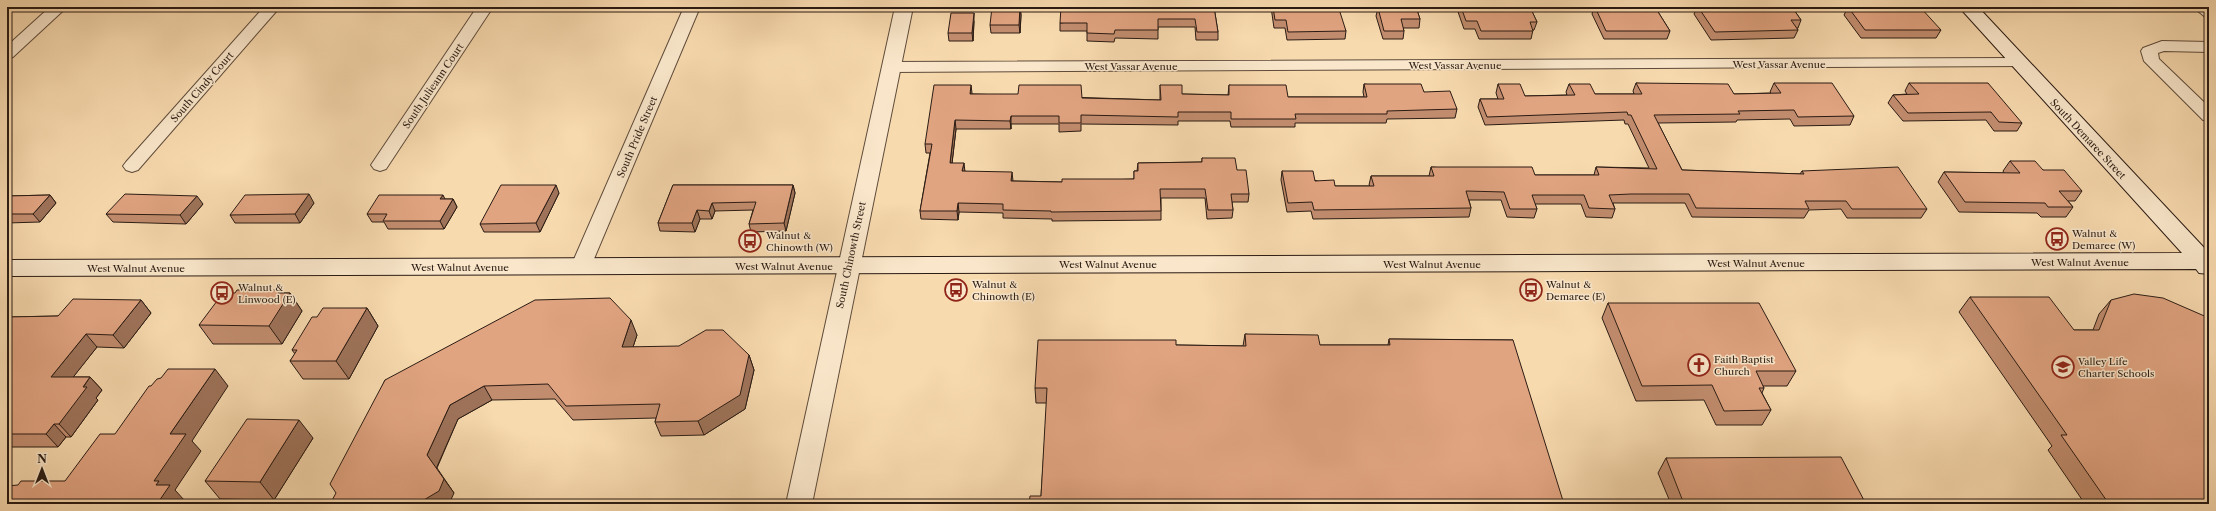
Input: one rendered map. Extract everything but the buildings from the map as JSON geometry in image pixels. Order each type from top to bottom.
[{"type":"main road","name":"South Chinowth Street","points":[[799,504],[904,7]]},
{"type":"main road","name":"South Demaree Street","points":[[1968,7],[2206,264]]},
{"type":"main road","name":"West Walnut Avenue","points":[[7,268],[849,265],[2206,264]]},
{"type":"street","points":[[7,54],[59,7]]},
{"type":"street","name":"South Cindy Court","points":[[132,166],[272,7]]},
{"type":"street","name":"South Julieann Court","points":[[380,165],[485,7]]},
{"type":"street","name":"South Pride Street","points":[[581,266],[692,7]]},
{"type":"street","points":[[2201,7],[2209,13]]},
{"type":"street","points":[[2209,46],[2162,46],[2149,51],[2152,61],[2209,116]]},
{"type":"street","name":"West Vassar Avenue","points":[[891,67],[2019,63]]},
{"type":"place","name":"Walnut & Demaree (W)","points":[[2057,239]]},
{"type":"place","name":"Walnut & Chinowth (W)","points":[[750,241]]},
{"type":"place","name":"Walnut & Chinowth (E)","points":[[956,290]]},
{"type":"place","name":"Walnut & Demaree (E)","points":[[1531,290]]},
{"type":"place","name":"Walnut & Linwood (E)","points":[[222,293]]},
{"type":"place","name":"Faith Baptist Church","points":[[1699,365]]},
{"type":"place","name":"Valley Life Charter Schools","points":[[2063,367]]}]
